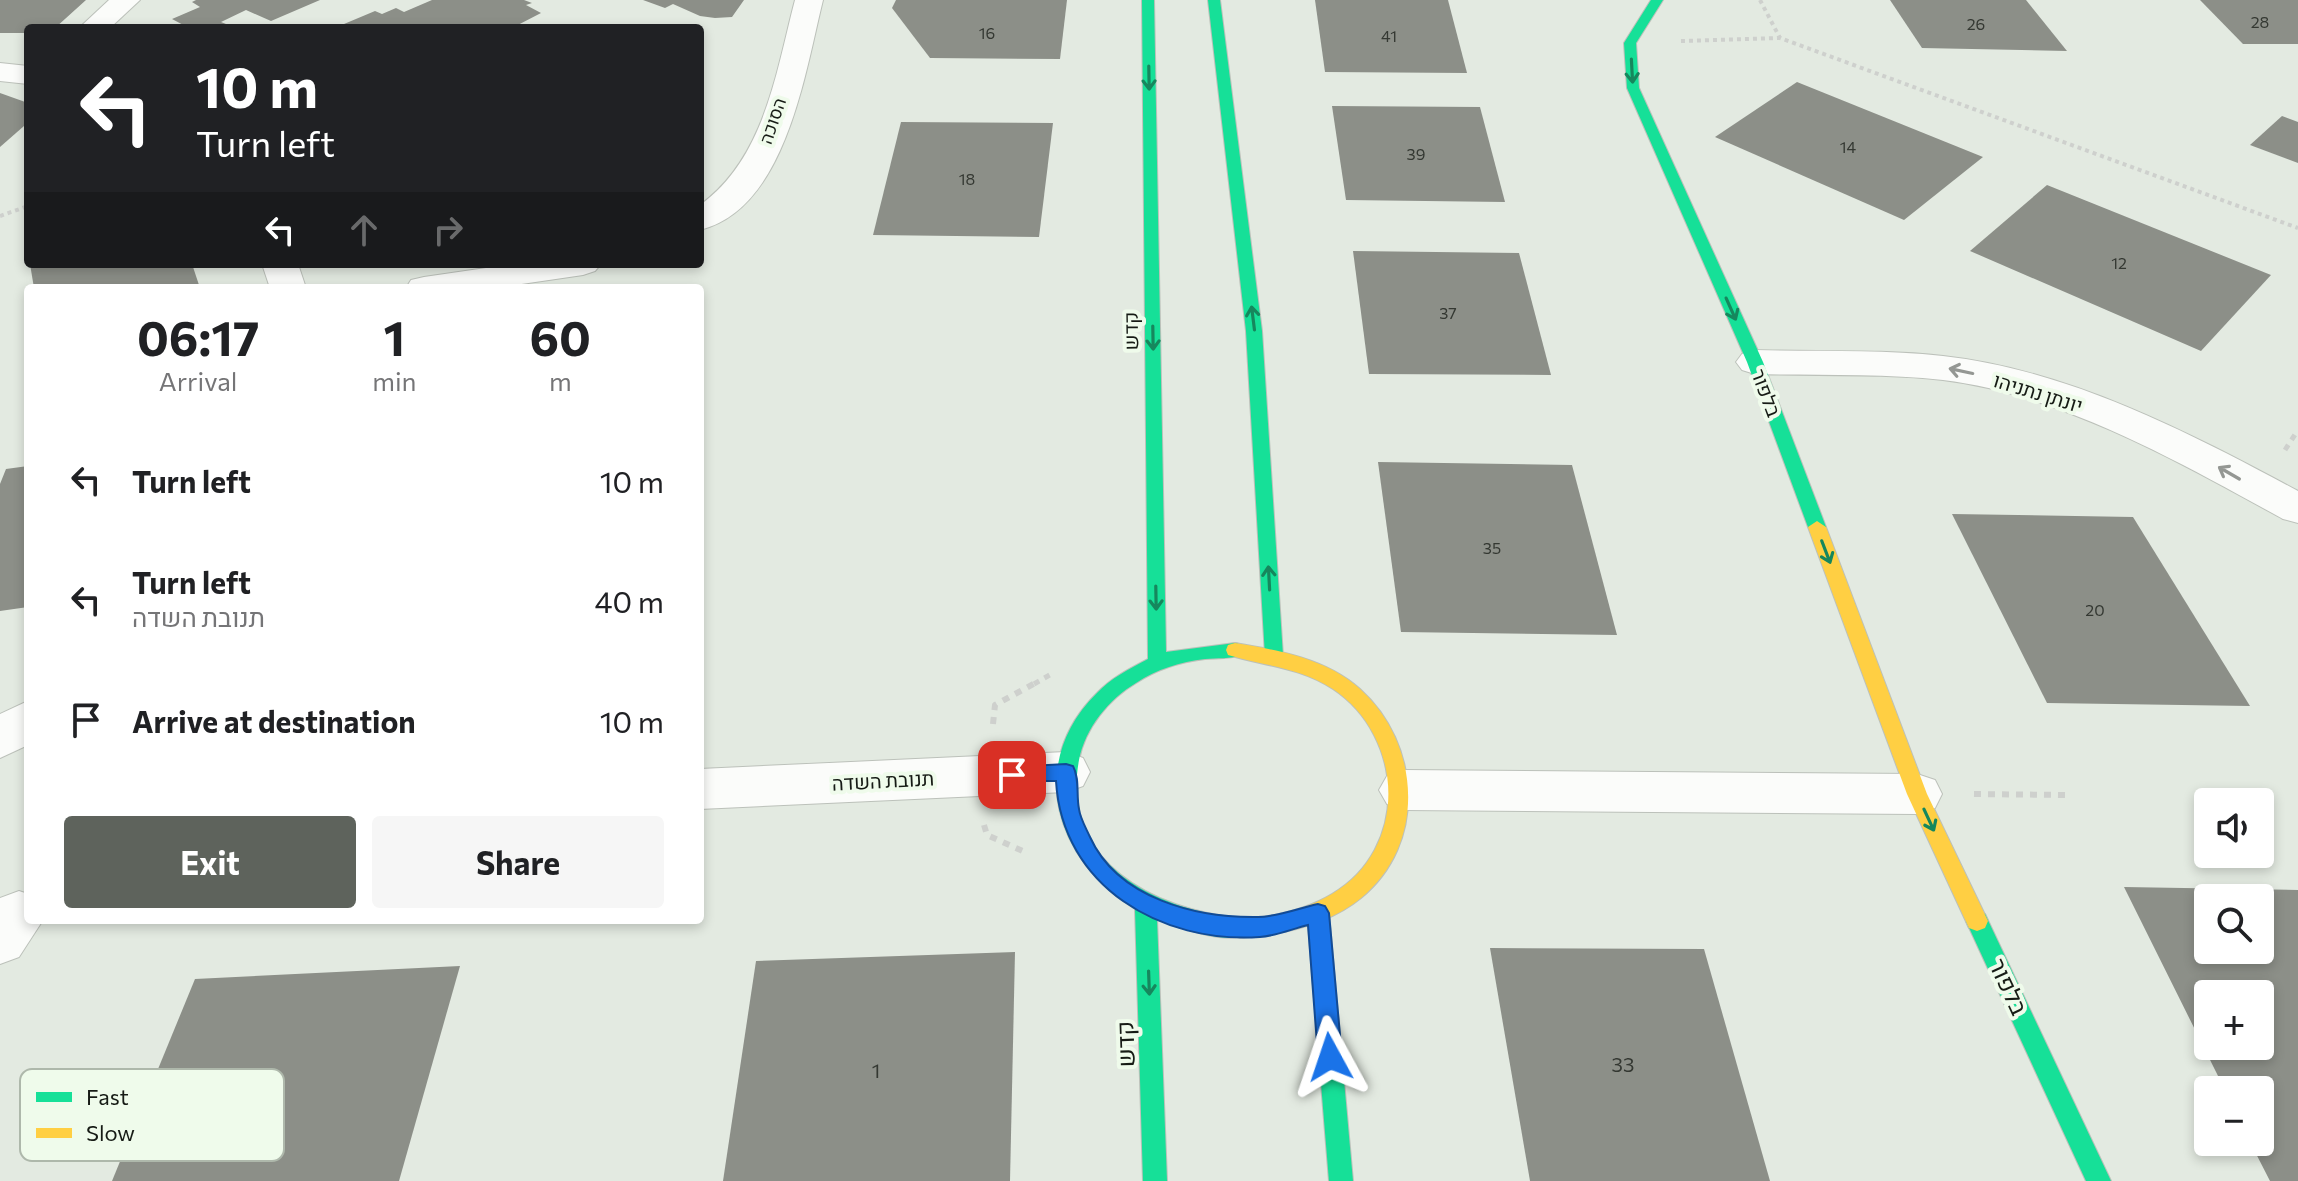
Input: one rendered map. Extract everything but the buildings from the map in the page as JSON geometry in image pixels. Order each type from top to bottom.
[{"type":"main road","name":"קדש","points":[[1148,0],[1157,662]]},
{"type":"main road","points":[[1214,0],[1254,331],[1274,656]]},
{"type":"main road","points":[[1630,43],[1657,0]]},
{"type":"main road","name":"בלפור","points":[[1630,43],[1633,88],[1755,362],[1917,794],[2099,1181]]},
{"type":"main road","points":[[1235,650],[1274,656],[1323,674],[1365,704],[1392,744],[1404,790],[1394,838],[1365,882],[1318,913],[1261,927],[1202,924],[1146,905],[1109,879],[1083,846],[1068,809],[1066,772],[1074,737],[1095,706],[1123,680],[1157,662],[1195,652],[1235,650]]},
{"type":"main road","name":"קדש","points":[[1146,905],[1155,1181]]},
{"type":"main road","points":[[1318,913],[1341,1181]]},
{"type":"street","points":[[98,24],[126,0]]},
{"type":"street","name":"הסוכה","points":[[704,217],[723,204],[747,180],[771,134],[809,0]]},
{"type":"street","points":[[0,72],[24,75]]},
{"type":"street","points":[[450,284],[556,268]]},
{"type":"street","name":"יונתן נתניהו","points":[[1755,362],[1943,368],[2027,385],[2171,440],[2298,509]]},
{"type":"street","points":[[0,739],[24,723]]},
{"type":"street","name":"תנובת השדה","points":[[704,789],[1066,772]]},
{"type":"street","points":[[1404,790],[1917,794]]},
{"type":"path","points":[[1760,0],[1780,38]]},
{"type":"path","points":[[1630,43],[1780,38],[2298,228]]},
{"type":"path","points":[[0,216],[24,207]]},
{"type":"path","points":[[2006,794],[2065,795]]},
{"type":"traffic: fast","points":[[1148,0],[1157,662]]},
{"type":"traffic: fast","points":[[1214,0],[1254,331],[1274,656]]},
{"type":"traffic: fast","points":[[1657,0],[1630,43],[1633,88],[1755,362],[1817,527]]},
{"type":"traffic: fast","points":[[1235,650],[1176,657],[1127,678],[1103,698],[1084,722],[1072,749],[1066,778],[1068,808],[1078,837],[1097,866],[1111,880],[1162,911],[1201,923],[1240,928]]},
{"type":"traffic: fast","points":[[1146,905],[1155,1181]]},
{"type":"traffic: fast","points":[[1318,913],[1341,1181]]},
{"type":"traffic: fast","points":[[1977,921],[2099,1181]]},
{"type":"traffic: slow","points":[[1817,527],[1917,794],[1977,921]]},
{"type":"traffic: slow","points":[[1235,650],[1267,655],[1313,669],[1353,694],[1373,715],[1387,739],[1396,766],[1400,793],[1397,820],[1389,846],[1375,870],[1354,891],[1329,907],[1300,918],[1240,928]]},
{"type":"route","points":[[1012,775],[1066,772],[1068,809],[1083,846],[1109,879],[1146,905],[1202,924],[1261,927],[1318,913],[1330,1057]]}]
